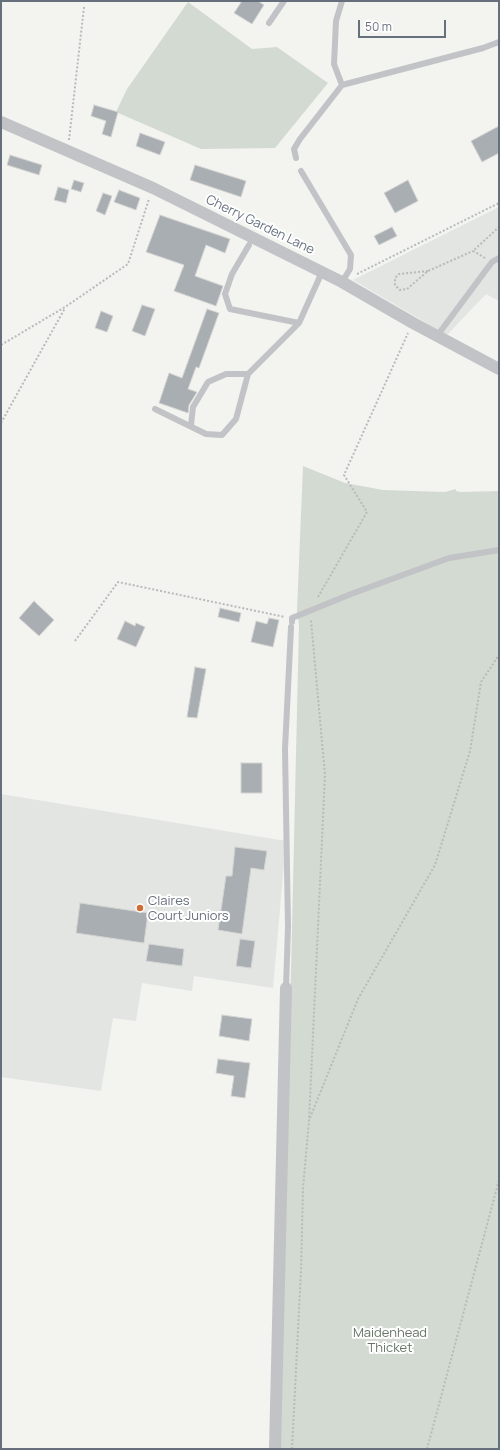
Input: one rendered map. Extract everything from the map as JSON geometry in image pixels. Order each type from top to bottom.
[{"type":"street","name":"Cherry Garden Lane","points":[[1,122],[153,188],[342,282],[413,323],[499,369]]},
{"type":"street","points":[[275,1449],[286,988]]},
{"type":"lane","points":[[269,23],[284,1]]},
{"type":"lane","points":[[342,1],[336,21],[334,64],[342,85]]},
{"type":"lane","points":[[296,158],[294,149],[297,144],[342,85],[499,42]]},
{"type":"lane","points":[[301,171],[351,255],[350,269],[342,282]]},
{"type":"lane","points":[[249,245],[232,274],[225,294],[230,309],[298,323]]},
{"type":"lane","points":[[437,336],[492,262],[499,258]]},
{"type":"lane","points":[[156,409],[191,425],[206,434],[222,435],[236,419],[248,374],[298,323],[322,272]]},
{"type":"lane","points":[[191,425],[193,407],[208,382],[226,374],[248,374]]},
{"type":"lane","points":[[286,988],[288,928],[285,749],[292,622],[310,611],[351,594],[449,558],[499,550]]},
{"type":"path","points":[[68,151],[84,7]]},
{"type":"path","points":[[1,344],[65,307],[128,264],[153,188]]},
{"type":"path","points":[[342,282],[499,203]]},
{"type":"path","points":[[428,271],[399,274],[395,278],[396,285],[400,290],[407,289],[428,271],[473,251],[499,227]]},
{"type":"path","points":[[473,251],[492,262]]},
{"type":"path","points":[[1,423],[65,307]]},
{"type":"path","points":[[292,1449],[301,1271],[303,1188],[309,1121],[325,775],[310,611],[367,512],[344,475],[413,323]]},
{"type":"path","points":[[75,641],[118,582],[292,622]]},
{"type":"path","points":[[309,1121],[358,999],[435,865],[470,751],[481,682],[499,654]]},
{"type":"path","points":[[427,1449],[499,1180]]},
{"type":"shaded area","points":[[499,207],[499,301],[486,294],[447,335],[353,280]]},
{"type":"shaded area","name":"Claires Court Juniors","points":[[1,794],[286,841],[273,988],[194,976],[192,991],[142,983],[136,1021],[113,1018],[101,1091],[1,1077]]},
{"type":"green space","points":[[188,2],[252,49],[277,47],[328,83],[275,148],[201,149],[116,112],[127,89]]},
{"type":"green space","name":"Maidenhead Thicket","points":[[303,466],[345,483],[383,490],[445,492],[456,489],[456,491],[461,492],[499,491],[499,1449],[280,1449],[299,624],[297,611]]},
{"type":"building","points":[[242,1],[258,1],[264,5],[252,24],[234,13]]},
{"type":"building","points":[[94,105],[118,112],[111,137],[102,134],[106,121],[91,116]]},
{"type":"building","points":[[499,126],[499,153],[482,162],[471,141]]},
{"type":"building","points":[[140,133],[165,142],[160,155],[136,146]]},
{"type":"building","points":[[10,155],[42,165],[39,175],[7,165]]},
{"type":"building","points":[[195,165],[246,181],[241,197],[190,180]]},
{"type":"building","points":[[74,180],[84,183],[81,192],[71,189]]},
{"type":"building","points":[[408,180],[418,201],[395,213],[384,193]]},
{"type":"building","points":[[58,187],[69,190],[66,203],[54,200]]},
{"type":"building","points":[[119,190],[140,198],[136,210],[114,202]]},
{"type":"building","points":[[103,193],[112,196],[105,215],[96,211]]},
{"type":"building","points":[[160,215],[230,239],[225,253],[206,245],[195,276],[223,286],[216,306],[174,291],[184,265],[146,252]]},
{"type":"building","points":[[392,227],[397,236],[379,245],[374,236]]},
{"type":"building","points":[[142,305],[155,309],[145,336],[132,331]]},
{"type":"building","points":[[207,309],[219,313],[199,368],[196,367],[188,389],[197,392],[189,405],[188,413],[159,403],[169,373],[182,378]]},
{"type":"building","points":[[101,311],[113,316],[107,332],[95,328]]},
{"type":"building","points":[[34,601],[54,620],[39,636],[19,618]]},
{"type":"building","points":[[220,608],[241,613],[239,622],[218,617]]},
{"type":"building","points":[[269,618],[279,620],[273,647],[251,642],[256,621],[267,624]]},
{"type":"building","points":[[125,621],[135,626],[136,623],[145,627],[136,647],[117,639]]},
{"type":"building","points":[[195,667],[206,669],[197,718],[187,717]]},
{"type":"building","points":[[241,763],[262,763],[262,793],[241,793]]},
{"type":"building","points":[[235,847],[267,851],[264,870],[251,868],[242,934],[218,930],[226,876],[232,876]]},
{"type":"building","points":[[80,903],[148,913],[144,943],[76,933]]},
{"type":"building","points":[[240,939],[255,941],[251,968],[236,966]]},
{"type":"building","points":[[149,944],[184,949],[182,966],[146,961]]},
{"type":"building","points":[[222,1015],[252,1019],[249,1041],[219,1036]]},
{"type":"building","points":[[218,1059],[250,1063],[245,1098],[231,1096],[234,1076],[216,1073]]},
{"type":"place","name":"Claires Court Juniors","points":[[140,908]]}]
